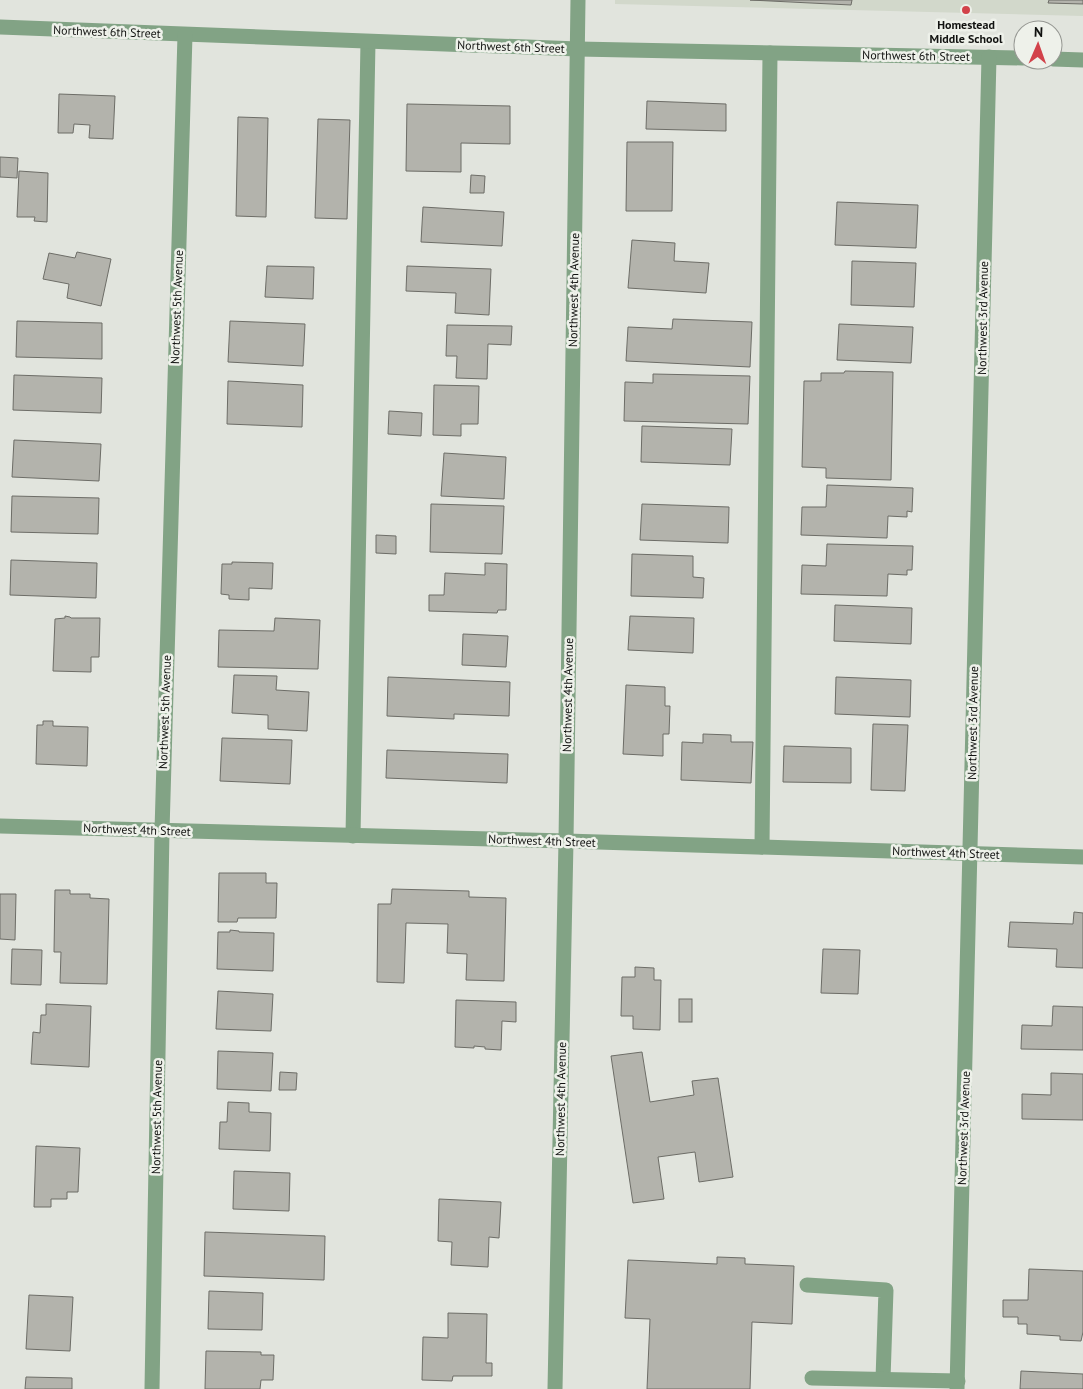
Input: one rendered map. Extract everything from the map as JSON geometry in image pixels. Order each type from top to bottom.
[{"type":"street","name":"Northwest 4th Avenue","points":[[555,1389],[566,841],[578,0]]},
{"type":"street","name":"Northwest 6th Street","points":[[0,27],[578,49],[1013,58]]},
{"type":"street","name":"Northwest 5th Avenue","points":[[152,1389],[162,831],[185,35]]},
{"type":"street","points":[[353,836],[368,42]]},
{"type":"street","points":[[762,847],[770,53]]},
{"type":"street","name":"Northwest 3rd Avenue","points":[[958,1385],[989,57]]},
{"type":"street","points":[[1063,59],[1083,60]]},
{"type":"street","name":"Northwest 4th Street","points":[[0,826],[1083,857]]},
{"type":"street","points":[[807,1285],[886,1290],[883,1379]]},
{"type":"street","points":[[812,1378],[883,1379],[958,1385]]},
{"type":"shaded area","name":"Homestead Middle School","points":[[615,0],[1083,0],[1083,16],[615,4]]},
{"type":"building","points":[[750,0],[852,0],[851,5]]},
{"type":"building","points":[[1049,0],[1083,0],[1083,4],[1048,3]]},
{"type":"building","points":[[59,94],[115,96],[113,139],[89,138],[90,125],[74,124],[73,133],[58,133]]},
{"type":"building","points":[[647,101],[726,104],[726,131],[646,129]]},
{"type":"building","points":[[407,104],[510,106],[510,144],[461,143],[461,172],[406,171]]},
{"type":"building","points":[[238,117],[268,118],[266,217],[236,216]]},
{"type":"building","points":[[318,119],[350,120],[347,219],[315,218]]},
{"type":"building","points":[[627,142],[673,142],[672,211],[626,211]]},
{"type":"building","points":[[0,157],[18,158],[17,178],[0,177]]},
{"type":"building","points":[[19,171],[48,173],[47,222],[34,221],[35,217],[17,217]]},
{"type":"building","points":[[471,175],[485,176],[484,193],[470,193]]},
{"type":"building","points":[[837,202],[918,205],[916,248],[835,245]]},
{"type":"building","points":[[423,207],[504,212],[502,246],[421,242]]},
{"type":"building","points":[[632,240],[675,243],[674,261],[709,263],[706,293],[628,288]]},
{"type":"building","points":[[77,252],[111,259],[101,306],[67,298],[69,284],[43,279],[49,253],[75,258]]},
{"type":"building","points":[[852,261],[916,263],[914,307],[851,305]]},
{"type":"building","points":[[267,266],[314,267],[313,299],[265,297]]},
{"type":"building","points":[[407,266],[491,269],[489,315],[455,313],[456,293],[406,291]]},
{"type":"building","points":[[673,319],[752,322],[750,367],[626,361],[628,327],[672,329]]},
{"type":"building","points":[[17,321],[102,323],[102,359],[16,357]]},
{"type":"building","points":[[230,321],[305,324],[303,366],[228,362]]},
{"type":"building","points":[[839,324],[913,327],[911,363],[837,360]]},
{"type":"building","points":[[447,325],[512,326],[511,345],[488,344],[487,379],[456,378],[457,356],[446,356]]},
{"type":"building","points":[[845,371],[893,372],[891,480],[826,478],[826,468],[802,467],[804,381],[821,381],[821,373],[844,373]]},
{"type":"building","points":[[653,374],[750,376],[748,424],[624,421],[625,382],[653,383]]},
{"type":"building","points":[[14,375],[102,378],[101,413],[13,410]]},
{"type":"building","points":[[228,381],[303,385],[302,427],[227,424]]},
{"type":"building","points":[[434,385],[479,386],[478,424],[461,424],[461,436],[433,435]]},
{"type":"building","points":[[389,411],[422,413],[421,436],[388,434]]},
{"type":"building","points":[[642,426],[732,429],[730,465],[641,462]]},
{"type":"building","points":[[14,440],[101,444],[99,481],[12,477]]},
{"type":"building","points":[[444,453],[506,457],[504,499],[441,496]]},
{"type":"building","points":[[827,485],[913,488],[912,512],[907,511],[907,517],[888,516],[887,538],[801,535],[802,507],[826,507]]},
{"type":"building","points":[[12,496],[99,498],[98,534],[11,532]]},
{"type":"building","points":[[431,504],[504,506],[502,554],[430,552]]},
{"type":"building","points":[[642,504],[729,507],[728,543],[640,540]]},
{"type":"building","points":[[376,535],[396,536],[396,554],[376,553]]},
{"type":"building","points":[[827,544],[913,546],[912,570],[907,570],[907,575],[888,574],[887,596],[801,594],[802,565],[826,566]]},
{"type":"building","points":[[632,554],[693,556],[693,577],[704,578],[703,598],[631,596]]},
{"type":"building","points":[[11,560],[97,563],[96,598],[10,595]]},
{"type":"building","points":[[232,562],[273,563],[272,589],[249,588],[249,600],[229,599],[229,595],[221,594],[222,564],[232,564]]},
{"type":"building","points":[[485,563],[507,564],[506,610],[498,610],[497,613],[429,611],[429,595],[444,595],[445,573],[485,575]]},
{"type":"building","points":[[835,605],[912,608],[911,644],[834,641]]},
{"type":"building","points":[[65,616],[71,618],[100,618],[99,657],[91,657],[91,672],[53,671],[55,619],[65,618]]},
{"type":"building","points":[[630,616],[694,618],[693,653],[628,650]]},
{"type":"building","points":[[275,618],[320,620],[318,669],[218,667],[219,630],[274,631]]},
{"type":"building","points":[[463,634],[508,636],[506,667],[462,665]]},
{"type":"building","points":[[234,675],[277,676],[276,690],[309,692],[307,731],[268,729],[268,715],[232,713]]},
{"type":"building","points":[[388,677],[510,682],[509,716],[454,714],[454,719],[387,716]]},
{"type":"building","points":[[836,677],[911,680],[910,717],[835,714]]},
{"type":"building","points":[[626,685],[665,687],[665,706],[670,706],[669,734],[663,734],[663,756],[623,754]]},
{"type":"building","points":[[43,721],[53,721],[53,726],[88,727],[87,766],[36,764],[37,725],[43,725]]},
{"type":"building","points":[[873,724],[908,725],[905,791],[871,790]]},
{"type":"building","points":[[703,734],[731,735],[731,742],[753,742],[751,783],[681,780],[682,742],[703,743]]},
{"type":"building","points":[[222,738],[292,740],[290,784],[220,781]]},
{"type":"building","points":[[784,746],[851,748],[851,783],[783,782]]},
{"type":"building","points":[[387,750],[508,754],[507,783],[386,778]]},
{"type":"building","points":[[219,873],[266,873],[266,883],[277,883],[276,918],[238,918],[237,922],[218,922]]},
{"type":"building","points":[[392,889],[469,891],[469,897],[506,898],[504,981],[466,980],[467,954],[447,953],[448,924],[406,923],[404,983],[377,982],[378,904],[391,904]]},
{"type":"building","points":[[55,890],[70,890],[70,894],[90,894],[90,898],[109,899],[107,984],[60,983],[61,952],[54,952]]},
{"type":"building","points":[[0,894],[16,894],[15,940],[0,939]]},
{"type":"building","points":[[1074,912],[1083,913],[1083,968],[1056,967],[1057,949],[1008,947],[1010,922],[1073,924]]},
{"type":"building","points":[[230,930],[274,933],[273,971],[217,969],[218,932],[230,932]]},
{"type":"building","points":[[12,949],[42,950],[41,985],[11,984]]},
{"type":"building","points":[[823,949],[860,950],[858,994],[821,993]]},
{"type":"building","points":[[635,967],[654,968],[654,980],[661,980],[660,1030],[633,1029],[633,1016],[621,1016],[622,977],[635,977]]},
{"type":"building","points":[[218,991],[273,994],[271,1031],[216,1029]]},
{"type":"building","points":[[679,999],[692,999],[692,1022],[679,1022]]},
{"type":"building","points":[[456,1000],[516,1002],[516,1022],[502,1021],[501,1050],[474,1046],[474,1048],[455,1047]]},
{"type":"building","points":[[46,1004],[91,1006],[89,1067],[31,1064],[33,1032],[40,1033],[41,1015],[46,1015]]},
{"type":"building","points":[[1053,1006],[1083,1007],[1083,1050],[1021,1049],[1022,1025],[1052,1026]]},
{"type":"building","points":[[218,1051],[273,1053],[271,1091],[217,1089]]},
{"type":"building","points":[[642,1052],[650,1102],[694,1095],[692,1081],[718,1078],[733,1177],[699,1182],[695,1152],[658,1157],[664,1199],[633,1203],[611,1056]]},
{"type":"building","points":[[280,1072],[297,1073],[296,1090],[279,1090]]},
{"type":"building","points":[[1051,1073],[1083,1074],[1083,1120],[1022,1119],[1022,1094],[1051,1095]]},
{"type":"building","points":[[228,1102],[249,1103],[249,1112],[271,1113],[270,1151],[219,1149],[220,1122],[227,1122]]},
{"type":"building","points":[[36,1146],[80,1148],[78,1192],[67,1192],[67,1199],[51,1199],[51,1207],[34,1207]]},
{"type":"building","points":[[234,1171],[290,1173],[289,1211],[233,1209]]},
{"type":"building","points":[[439,1199],[501,1202],[499,1238],[489,1237],[488,1267],[451,1265],[452,1242],[438,1241]]},
{"type":"building","points":[[205,1232],[325,1236],[324,1280],[204,1276]]},
{"type":"building","points":[[717,1257],[745,1258],[745,1264],[794,1266],[792,1324],[752,1322],[750,1389],[647,1389],[650,1319],[625,1318],[628,1260],[717,1264]]},
{"type":"building","points":[[1029,1269],[1083,1271],[1083,1332],[1081,1341],[1060,1340],[1060,1336],[1027,1334],[1027,1324],[1018,1324],[1018,1317],[1003,1317],[1003,1300],[1028,1300]]},
{"type":"building","points":[[209,1291],[263,1293],[262,1330],[208,1329]]},
{"type":"building","points":[[29,1295],[73,1297],[70,1351],[26,1349]]},
{"type":"building","points":[[448,1313],[487,1314],[486,1363],[492,1363],[492,1376],[453,1376],[452,1381],[422,1380],[423,1337],[448,1338]]},
{"type":"building","points":[[206,1351],[261,1352],[261,1355],[274,1355],[273,1380],[261,1380],[260,1389],[205,1389]]},
{"type":"building","points":[[1021,1371],[1083,1374],[1083,1389],[1020,1389]]},
{"type":"building","points":[[26,1377],[72,1378],[72,1389],[25,1389]]},
{"type":"place","name":"Homestead Middle School","points":[[966,10]]}]
